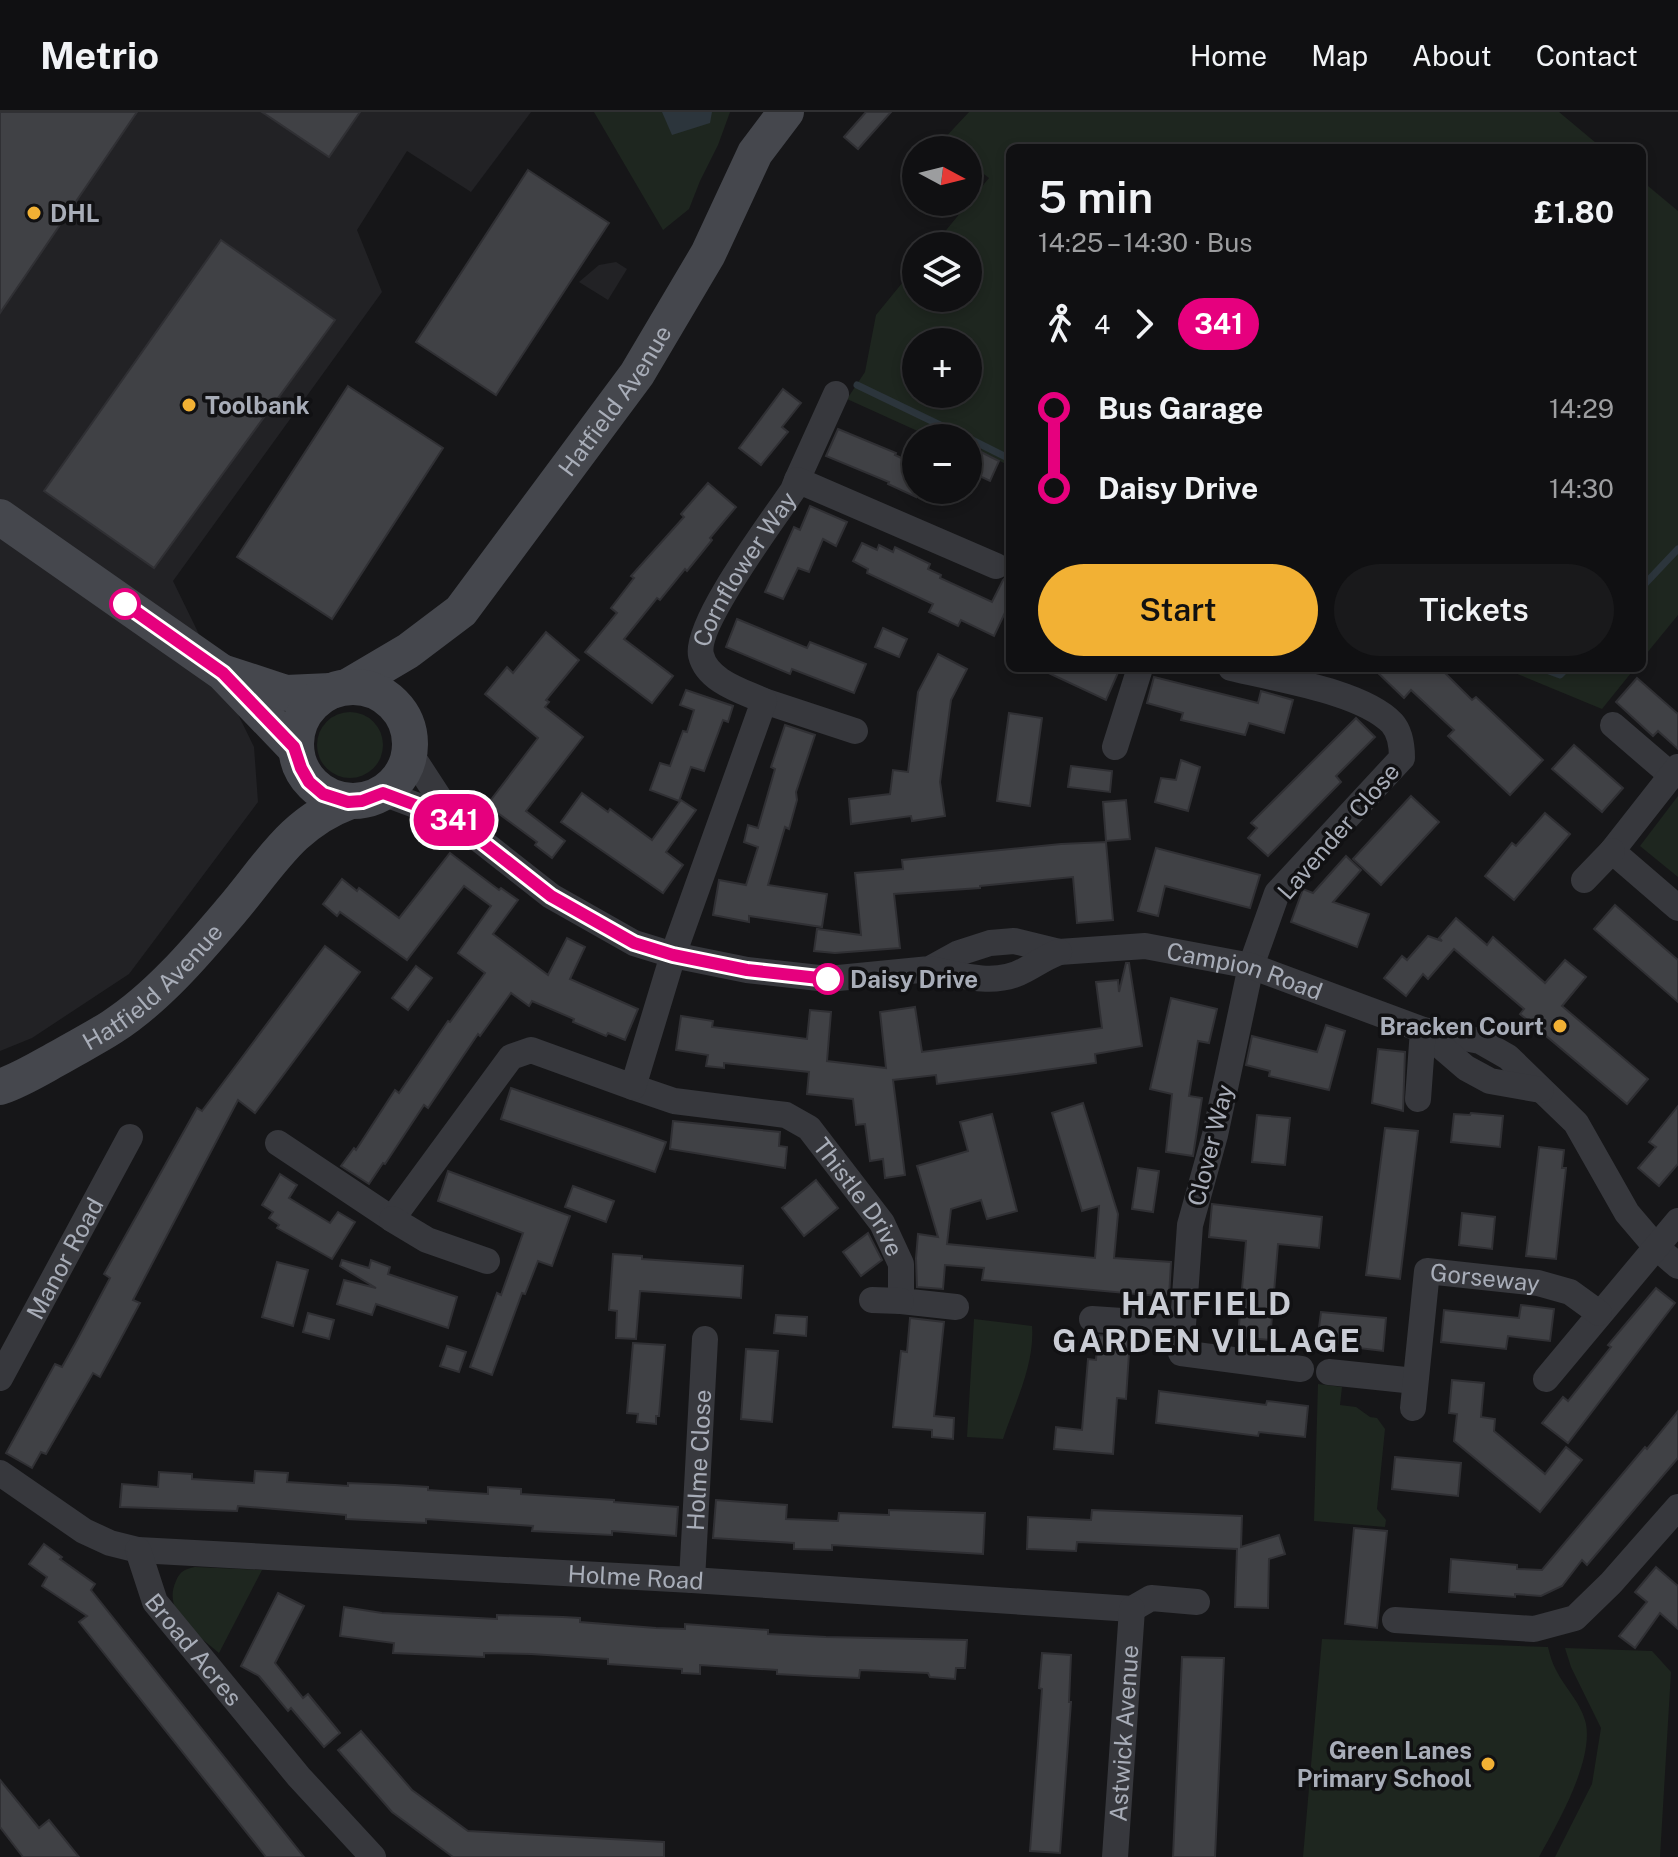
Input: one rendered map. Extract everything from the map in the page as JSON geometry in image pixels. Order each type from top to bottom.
[{"type":"street","name":"Hatfield Avenue","points":[[755,153],[758,112]]},
{"type":"street","name":"Hatfield Avenue","points":[[339,689],[388,664],[461,611],[637,374],[708,254],[755,153],[786,112]]},
{"type":"street","points":[[797,480],[836,394]]},
{"type":"street","name":"Cornflower Way","points":[[855,731],[764,701],[735,688],[711,673],[701,654],[704,632],[732,581],[797,480],[996,566]]},
{"type":"street","points":[[0,517],[223,673],[298,757],[309,782],[323,794],[348,802],[362,801],[383,793],[394,785],[405,770],[410,743]]},
{"type":"street","name":"Hatfield Avenue","points":[[410,743],[406,699],[413,676],[440,628]]},
{"type":"street","points":[[1115,747],[1139,672]]},
{"type":"street","name":"Lavender Close","points":[[1246,672],[1362,702],[1393,724],[1402,744],[1402,758],[1277,893],[1251,966]]},
{"type":"street","points":[[223,673],[286,693],[364,688],[385,697],[400,711],[410,743],[453,819]]},
{"type":"street","points":[[298,757],[304,715],[313,703],[339,689]]},
{"type":"street","points":[[392,1219],[511,1057],[531,1050],[633,1087],[673,955],[764,701]]},
{"type":"street","points":[[1584,880],[1612,851],[1675,771],[1613,725]]},
{"type":"street","name":"Hatfield Avenue","points":[[276,853],[291,822],[300,787],[298,757]]},
{"type":"street","points":[[383,793],[453,819]]},
{"type":"street","name":"Hatfield Avenue","points":[[0,1087],[18,1081],[115,1025],[159,989],[230,912],[276,853],[307,823],[327,810],[348,802]]},
{"type":"street","name":"Campion Road","points":[[453,819],[551,896],[634,943],[673,955],[747,970],[828,979],[930,969],[991,979],[1023,971],[1059,952]]},
{"type":"street","points":[[1612,851],[1678,908]]},
{"type":"street","name":"Campion Road","points":[[930,969],[959,953],[990,943],[1014,941],[1059,952],[1145,946],[1251,966],[1423,1030],[1466,1068],[1490,1081],[1541,1090],[1576,1123],[1627,1213],[1656,1247],[1678,1266]]},
{"type":"street","name":"Clover Way","points":[[1251,966],[1215,1135],[1190,1225],[1181,1353],[1301,1369]]},
{"type":"street","points":[[1418,1099],[1423,1030]]},
{"type":"street","name":"Thistle Drive","points":[[633,1087],[674,1101],[786,1115],[809,1128],[882,1223],[901,1264],[901,1301]]},
{"type":"street","name":"Manor Road","points":[[0,1378],[130,1137]]},
{"type":"street","points":[[278,1143],[427,1240],[487,1261]]},
{"type":"street","points":[[1546,1379],[1678,1221]]},
{"type":"street","name":"Gorseway","points":[[1413,1408],[1427,1271],[1538,1283],[1570,1292],[1599,1313]]},
{"type":"street","points":[[872,1300],[956,1307]]},
{"type":"street","points":[[1092,1319],[1182,1325]]},
{"type":"street","name":"Holme Close","points":[[692,1580],[705,1339]]},
{"type":"street","points":[[1329,1372],[1415,1381]]},
{"type":"street","points":[[0,1473],[84,1531],[110,1543],[138,1550]]},
{"type":"street","points":[[1395,1620],[1534,1629],[1575,1618],[1611,1583],[1678,1507]]},
{"type":"street","name":"Holme Road","points":[[138,1550],[692,1580],[1132,1609],[1151,1598],[1197,1602]]},
{"type":"street","name":"Broad Acres","points":[[138,1550],[155,1602],[299,1777],[373,1857]]},
{"type":"street","name":"Astwick Avenue","points":[[1115,1857],[1132,1609]]},
{"type":"shaded area","points":[[0,112],[531,112],[471,192],[407,151],[357,230],[382,292],[173,581],[254,747],[258,802],[129,974],[32,1038],[0,1051]]},
{"type":"shaded area","points":[[594,112],[730,112],[689,209],[663,230]]},
{"type":"shaded area","points":[[662,112],[712,112],[710,123],[672,135]]},
{"type":"shaded area","points":[[969,112],[1559,112],[1597,144],[1006,144],[1006,464],[982,452],[982,424],[902,424],[847,399],[865,372],[876,315],[902,283],[902,312],[982,312],[982,232],[945,232],[958,216],[982,216],[982,186],[989,178],[982,173],[982,136],[947,136]]},
{"type":"shaded area","points":[[1646,184],[1678,211],[1678,615],[1646,654]]},
{"type":"shaded area","points":[[616,262],[627,269],[608,300],[579,282],[599,265]]},
{"type":"shaded area","points":[[1513,672],[1632,672],[1602,709]]},
{"type":"shaded area","points":[[344,712],[356,712],[368,717],[378,727],[383,745],[381,758],[368,773],[356,778],[344,778],[332,773],[322,763],[317,751],[317,739],[322,727],[332,717]]},
{"type":"shaded area","points":[[1678,796],[1678,877],[1640,846]]},
{"type":"shaded area","points":[[974,1319],[1032,1326],[1027,1369],[1003,1439],[967,1437]]},
{"type":"shaded area","points":[[1318,1384],[1342,1387],[1340,1405],[1356,1407],[1377,1418],[1385,1429],[1377,1509],[1386,1520],[1385,1527],[1314,1521]]},
{"type":"shaded area","points":[[195,1567],[262,1570],[219,1653],[184,1622],[174,1603],[173,1593],[178,1578],[183,1571]]},
{"type":"shaded area","name":"Green Lanes Primary School","points":[[1322,1639],[1548,1647],[1560,1677],[1584,1717],[1587,1740],[1572,1793],[1539,1857],[1303,1857]]},
{"type":"shaded area","points":[[1565,1648],[1652,1651],[1671,1672],[1660,1857],[1555,1857],[1592,1784],[1601,1728]]},
{"type":"building","name":"DHL","points":[[0,112],[137,112],[0,313]]},
{"type":"building","points":[[262,112],[360,112],[329,157]]},
{"type":"building","points":[[866,112],[891,112],[858,149],[844,137]]},
{"type":"building","points":[[528,170],[609,223],[496,395],[416,342]]},
{"type":"building","name":"Toolbank","points":[[221,240],[335,320],[154,568],[44,491]]},
{"type":"building","points":[[348,386],[443,448],[332,619],[237,557]]},
{"type":"building","points":[[783,389],[801,403],[782,427],[788,432],[761,465],[739,448]]},
{"type":"building","points":[[838,429],[896,453],[902,458],[902,490],[889,482],[826,456]]},
{"type":"building","points":[[982,452],[999,461],[990,481],[982,477]]},
{"type":"building","points":[[708,483],[736,507],[687,571],[685,569],[660,600],[657,598],[624,639],[673,676],[652,703],[585,652],[617,613],[611,608],[634,578],[631,576],[684,517],[681,514]]},
{"type":"building","points":[[810,506],[847,522],[836,546],[823,539],[809,572],[798,568],[783,599],[765,592],[794,527],[800,530]]},
{"type":"building","points":[[862,543],[877,550],[879,545],[893,552],[895,547],[930,564],[928,569],[941,575],[940,578],[992,602],[1006,577],[1006,610],[994,636],[961,620],[958,626],[929,612],[933,604],[867,573],[868,569],[853,561]]},
{"type":"building","points":[[737,619],[807,648],[810,642],[866,664],[854,693],[792,669],[790,674],[726,647]]},
{"type":"building","points":[[883,628],[907,639],[899,657],[875,647]]},
{"type":"building","points":[[546,632],[579,660],[546,700],[549,702],[545,707],[583,737],[526,811],[565,841],[552,858],[535,845],[537,842],[487,805],[538,738],[485,694],[507,667],[513,673]]},
{"type":"building","points":[[938,654],[967,669],[951,700],[940,782],[945,816],[912,821],[911,816],[851,824],[849,799],[890,794],[893,770],[908,772],[918,692]]},
{"type":"building","points":[[1046,672],[1118,672],[1106,700]]},
{"type":"building","points":[[1377,672],[1444,672],[1472,700],[1476,697],[1543,760],[1510,795],[1448,736],[1454,730],[1411,690],[1404,698]]},
{"type":"building","points":[[1154,677],[1258,703],[1261,691],[1293,700],[1284,733],[1249,723],[1245,735],[1181,720],[1183,713],[1147,703]]},
{"type":"building","points":[[1637,678],[1678,714],[1678,749],[1658,731],[1653,736],[1616,702]]},
{"type":"building","points":[[686,690],[733,706],[728,722],[723,720],[704,771],[691,767],[679,801],[650,790],[660,763],[670,766],[683,731],[687,732],[694,710],[680,705]]},
{"type":"building","points":[[1009,713],[1042,718],[1030,806],[997,801]]},
{"type":"building","points":[[1356,718],[1375,737],[1336,776],[1341,782],[1268,856],[1248,838],[1257,828],[1251,823]]},
{"type":"building","points":[[785,725],[815,735],[796,792],[797,800],[789,829],[785,827],[768,885],[827,894],[822,927],[749,916],[749,922],[713,915],[719,880],[746,885],[758,847],[744,842],[748,825],[758,828],[775,769],[771,767]]},
{"type":"building","points":[[1574,745],[1623,788],[1602,812],[1552,769]]},
{"type":"building","points":[[1181,760],[1200,767],[1188,811],[1155,802],[1161,778],[1176,780]]},
{"type":"building","points":[[1071,766],[1112,771],[1110,792],[1068,787]]},
{"type":"building","points":[[582,793],[652,840],[681,800],[696,810],[666,852],[683,865],[663,893],[561,822]]},
{"type":"building","points":[[1411,796],[1439,822],[1381,885],[1353,859]]},
{"type":"building","points":[[1126,800],[1130,839],[1106,841],[1103,802]]},
{"type":"building","points":[[1545,813],[1570,834],[1514,900],[1485,876],[1512,843],[1516,846]]},
{"type":"building","points":[[1106,842],[1113,920],[1077,923],[1073,877],[894,894],[900,948],[835,953],[814,951],[817,929],[861,935],[855,873],[903,869],[902,860]]},
{"type":"building","points":[[1156,848],[1260,875],[1250,908],[1165,886],[1158,916],[1138,911]]},
{"type":"building","points":[[450,853],[499,890],[501,888],[518,900],[493,934],[548,975],[567,938],[585,947],[570,979],[638,1009],[625,1040],[608,1033],[606,1036],[532,1001],[529,1006],[511,993],[480,1036],[478,1034],[428,1108],[424,1105],[369,1184],[341,1166],[354,1148],[356,1150],[395,1090],[399,1093],[485,973],[458,953],[491,906],[464,886],[407,960],[340,912],[337,916],[323,904],[342,879],[399,918]]},
{"type":"building","points":[[1346,856],[1361,870],[1333,902],[1369,914],[1357,947],[1291,922],[1303,889],[1313,893]]},
{"type":"building","points":[[1615,905],[1678,960],[1678,1002],[1594,929]]},
{"type":"building","points":[[1456,918],[1487,945],[1493,937],[1545,983],[1565,960],[1586,977],[1562,1006],[1648,1079],[1627,1104],[1520,1014],[1524,1009],[1454,949],[1428,979],[1423,974],[1406,996],[1384,978],[1402,956],[1407,960],[1428,936],[1442,941],[1439,938]]},
{"type":"building","points":[[325,946],[360,972],[255,1113],[238,1100],[133,1300],[140,1303],[118,1344],[100,1377],[93,1373],[46,1454],[41,1452],[32,1468],[6,1453],[55,1364],[62,1367],[76,1342],[110,1278],[104,1274],[197,1108],[202,1111]]},
{"type":"building","points":[[1126,963],[1129,963],[1142,1046],[1095,1054],[1096,1063],[1016,1074],[937,1084],[936,1075],[893,1080],[905,1175],[885,1178],[883,1159],[870,1161],[865,1124],[856,1125],[853,1099],[807,1094],[809,1072],[724,1063],[724,1068],[706,1066],[708,1055],[676,1050],[681,1016],[713,1021],[712,1027],[807,1039],[810,1010],[831,1012],[827,1061],[886,1068],[880,1012],[915,1007],[922,1052],[1102,1028],[1096,982],[1118,980],[1119,992]]},
{"type":"building","points":[[416,966],[432,978],[408,1010],[392,998]]},
{"type":"building","points":[[1171,998],[1217,1009],[1209,1043],[1198,1041],[1189,1096],[1202,1098],[1193,1156],[1166,1152],[1172,1094],[1150,1089]]},
{"type":"building","points":[[1326,1025],[1345,1031],[1329,1090],[1269,1076],[1270,1071],[1246,1065],[1252,1036],[1317,1052]]},
{"type":"building","points":[[1378,1049],[1405,1052],[1403,1111],[1372,1103]]},
{"type":"building","points":[[511,1088],[666,1142],[655,1172],[501,1119]]},
{"type":"building","points":[[1083,1103],[1118,1214],[1114,1258],[1171,1262],[1169,1297],[982,1280],[984,1268],[945,1265],[943,1289],[917,1287],[918,1234],[938,1237],[917,1166],[968,1151],[960,1122],[992,1114],[1017,1211],[987,1219],[981,1200],[951,1209],[947,1244],[1095,1258],[1099,1206],[1082,1211],[1052,1113]]},
{"type":"building","points":[[1678,1106],[1678,1164],[1659,1186],[1638,1168],[1656,1147],[1649,1142]]},
{"type":"building","points":[[1454,1114],[1503,1116],[1500,1147],[1451,1142]]},
{"type":"building","points":[[1257,1115],[1290,1118],[1285,1165],[1252,1162]]},
{"type":"building","points":[[673,1121],[780,1132],[779,1146],[787,1147],[785,1168],[670,1149]]},
{"type":"building","points":[[1385,1128],[1418,1131],[1400,1279],[1366,1275]]},
{"type":"building","points":[[1539,1147],[1564,1150],[1562,1168],[1566,1168],[1556,1259],[1526,1256]]},
{"type":"building","points":[[1138,1168],[1159,1171],[1153,1212],[1132,1209]]},
{"type":"building","points":[[448,1171],[570,1216],[552,1266],[538,1261],[525,1294],[522,1293],[492,1375],[470,1367],[523,1233],[438,1201]]},
{"type":"building","points":[[280,1174],[297,1185],[289,1198],[330,1223],[338,1212],[355,1222],[332,1259],[277,1228],[279,1225],[269,1218],[273,1212],[262,1205]]},
{"type":"building","points":[[816,1180],[838,1208],[804,1236],[782,1208]]},
{"type":"building","points":[[573,1186],[614,1201],[606,1222],[565,1207]]},
{"type":"building","points":[[1212,1204],[1322,1217],[1319,1248],[1278,1244],[1270,1340],[1238,1337],[1246,1241],[1209,1237]]},
{"type":"building","points":[[1462,1213],[1495,1217],[1492,1249],[1459,1245]]},
{"type":"building","points":[[868,1233],[882,1260],[861,1276],[843,1252]]},
{"type":"building","points":[[613,1254],[743,1266],[741,1298],[640,1291],[636,1339],[616,1338],[617,1311],[609,1310]]},
{"type":"building","points":[[342,1260],[369,1268],[371,1260],[390,1267],[388,1274],[457,1297],[448,1328],[376,1304],[372,1315],[337,1304],[344,1280],[376,1288],[340,1266]]},
{"type":"building","points":[[277,1262],[308,1270],[293,1326],[262,1317]]},
{"type":"building","points":[[1656,1288],[1675,1303],[1568,1443],[1542,1423],[1563,1397],[1568,1401],[1611,1347],[1608,1345]]},
{"type":"building","points":[[1521,1305],[1554,1309],[1550,1341],[1508,1336],[1506,1349],[1441,1342],[1444,1310],[1519,1318]]},
{"type":"building","points":[[1321,1312],[1386,1318],[1383,1351],[1317,1343]]},
{"type":"building","points":[[308,1313],[334,1320],[329,1339],[303,1332]]},
{"type":"building","points":[[776,1315],[807,1317],[806,1336],[774,1333]]},
{"type":"building","points":[[910,1318],[944,1322],[934,1416],[954,1418],[953,1439],[932,1437],[932,1430],[893,1427],[901,1351],[907,1352]]},
{"type":"building","points":[[1098,1335],[1130,1338],[1126,1399],[1117,1398],[1113,1454],[1054,1449],[1056,1427],[1082,1430],[1088,1359],[1096,1360]]},
{"type":"building","points":[[633,1343],[665,1345],[656,1424],[637,1422],[638,1414],[627,1413]]},
{"type":"building","points":[[447,1346],[466,1352],[459,1372],[440,1366]]},
{"type":"building","points":[[746,1349],[778,1351],[772,1422],[741,1419]]},
{"type":"building","points":[[1452,1380],[1484,1383],[1481,1417],[1495,1419],[1494,1431],[1545,1474],[1566,1447],[1582,1460],[1540,1512],[1454,1441],[1457,1414],[1449,1413]]},
{"type":"building","points":[[1159,1391],[1266,1405],[1267,1401],[1308,1406],[1305,1437],[1259,1432],[1258,1436],[1156,1423]]},
{"type":"building","points":[[1678,1411],[1678,1458],[1587,1565],[1582,1560],[1562,1586],[1541,1596],[1449,1592],[1451,1559],[1542,1570]]},
{"type":"building","points":[[1395,1457],[1461,1463],[1458,1496],[1392,1489]]},
{"type":"building","points":[[255,1471],[288,1473],[287,1482],[395,1485],[488,1494],[488,1487],[521,1489],[521,1494],[678,1507],[676,1536],[612,1531],[612,1535],[532,1531],[533,1526],[426,1519],[426,1523],[346,1519],[346,1515],[238,1506],[237,1511],[120,1507],[122,1484],[158,1487],[159,1472],[192,1474],[192,1479],[254,1483]]},
{"type":"building","points":[[716,1500],[787,1505],[786,1519],[838,1521],[839,1513],[889,1515],[889,1510],[985,1513],[983,1554],[832,1545],[832,1550],[794,1549],[794,1543],[713,1538]]},
{"type":"building","points":[[1092,1510],[1242,1516],[1241,1547],[1279,1535],[1285,1554],[1269,1559],[1268,1608],[1235,1607],[1237,1549],[1077,1542],[1076,1551],[1027,1549],[1028,1517],[1091,1520]]},
{"type":"building","points":[[1354,1528],[1387,1531],[1377,1628],[1345,1624]]},
{"type":"building","points":[[44,1544],[95,1584],[91,1590],[304,1857],[266,1857],[79,1622],[87,1616],[42,1586],[47,1577],[29,1564]]},
{"type":"building","points":[[1656,1567],[1678,1586],[1678,1629],[1660,1613],[1635,1648],[1619,1636],[1647,1602],[1635,1592]]},
{"type":"building","points":[[278,1593],[304,1606],[275,1663],[303,1698],[308,1694],[340,1733],[324,1747],[259,1676],[241,1666]]},
{"type":"building","points":[[344,1607],[382,1613],[497,1619],[497,1615],[580,1618],[580,1622],[656,1628],[685,1629],[685,1624],[768,1630],[768,1634],[967,1640],[965,1668],[956,1668],[955,1679],[930,1677],[928,1673],[860,1670],[859,1678],[813,1676],[777,1674],[777,1670],[700,1665],[700,1674],[682,1673],[682,1669],[608,1664],[608,1659],[531,1654],[484,1653],[484,1657],[393,1653],[394,1643],[340,1636]]},
{"type":"building","points":[[1042,1653],[1071,1655],[1071,1702],[1060,1853],[1030,1851]]},
{"type":"building","points":[[1182,1657],[1224,1658],[1215,1857],[1173,1857]]},
{"type":"building","points":[[361,1731],[412,1790],[468,1831],[664,1842],[664,1857],[453,1857],[392,1812],[338,1750]]},
{"type":"building","points":[[0,1780],[39,1828],[49,1820],[79,1857],[23,1857],[0,1827]]},
{"type":"waterway","points":[[857,385],[938,424]]},
{"type":"waterway","points":[[982,445],[1006,457]]},
{"type":"waterway","points":[[1646,583],[1678,549]]},
{"type":"waterway","points":[[1552,672],[1560,675],[1563,672]]},
{"type":"bus line","name":"341","points":[[125,604],[223,673],[294,747],[309,782],[323,794],[348,802],[362,801],[383,793],[453,819],[551,896],[634,943],[673,955],[747,970],[828,979]]},
{"type":"place","name":"DHL","points":[[34,213]]},
{"type":"place","name":"Toolbank","points":[[189,405]]},
{"type":"place","name":"Daisy Drive","points":[[828,979]]},
{"type":"place","name":"Bracken Court","points":[[1560,1026]]},
{"type":"place","name":"Green Lanes Primary School","points":[[1488,1764]]},
{"type":"district","name":"HATFIELD GARDEN VILLAGE","points":[[1207,1322]]}]
